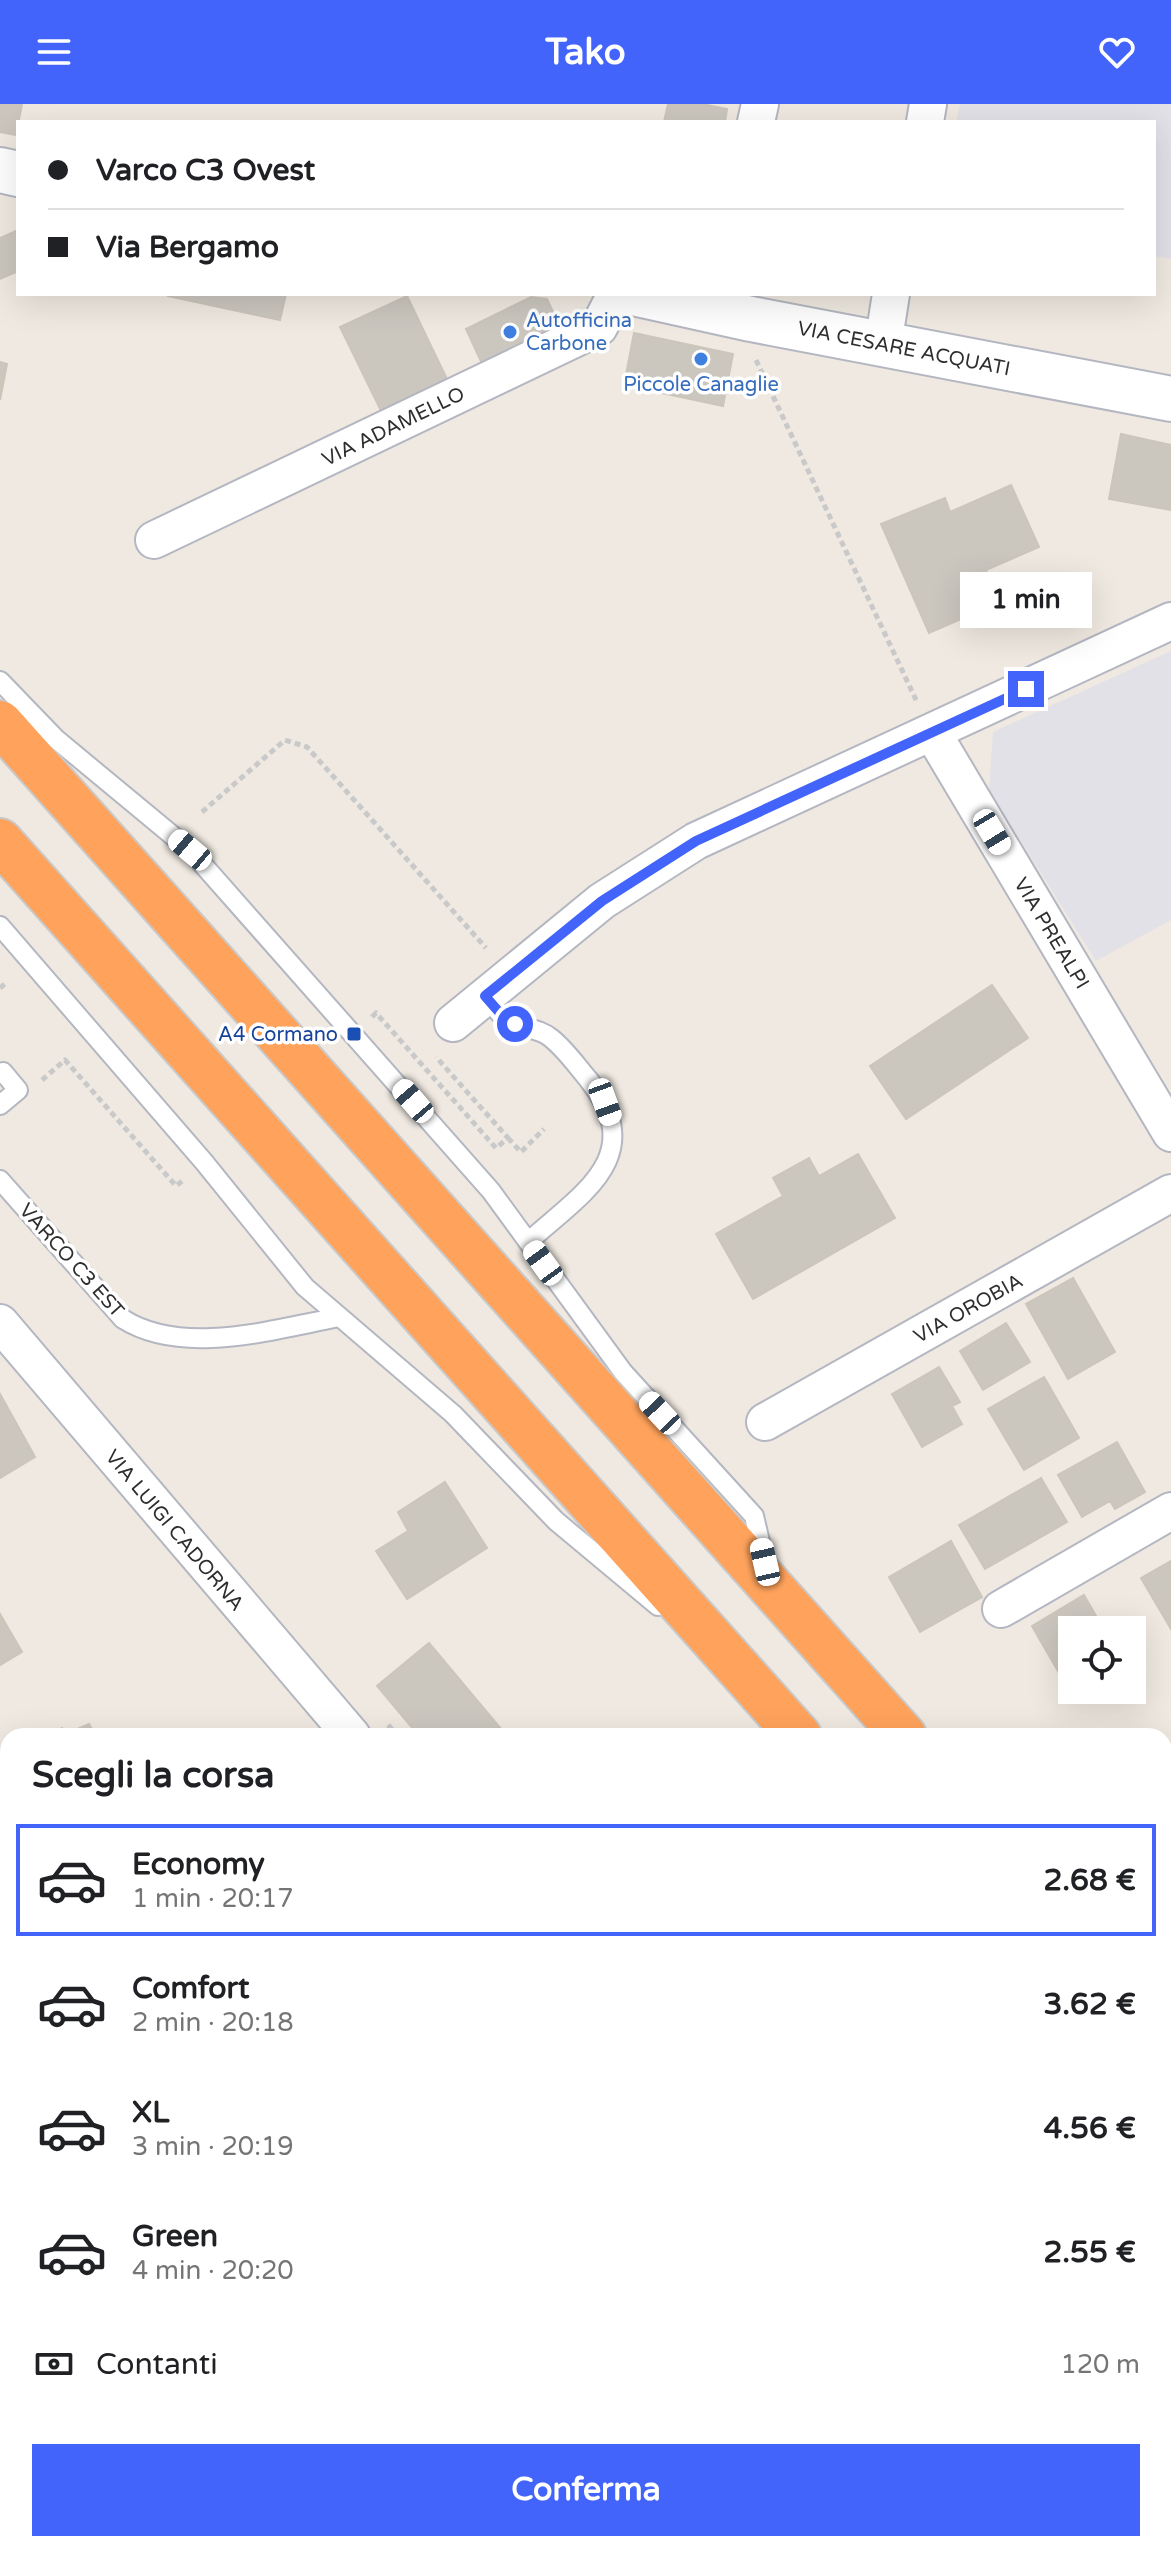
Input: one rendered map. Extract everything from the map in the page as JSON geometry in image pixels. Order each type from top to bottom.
[{"type":"highway","points":[[0,723],[897,1728]]},
{"type":"highway","points":[[0,841],[792,1728]]},
{"type":"street","name":"VIA ADAMELLO","points":[[154,540],[599,327],[615,296]]},
{"type":"street","name":"VIA CESARE ACQUATI","points":[[651,296],[730,308],[883,345],[1171,399]]},
{"type":"street","points":[[883,345],[891,296]]},
{"type":"street","points":[[453,1023],[602,901],[696,841],[1171,621]]},
{"type":"street","name":"VIA PREALPI","points":[[932,732],[1171,1133]]},
{"type":"street","name":"VIA OROBIA","points":[[765,1422],[1171,1193]]},
{"type":"street","name":"VIA LUIGI CADORNA","points":[[0,1323],[345,1728]]},
{"type":"street","points":[[1001,1609],[1171,1511]]},
{"type":"lane","points":[[0,681],[56,739],[190,850],[491,1191],[623,1372],[754,1516],[770,1586]]},
{"type":"lane","points":[[0,926],[204,1162],[305,1287],[453,1414],[556,1521],[753,1685]]},
{"type":"lane","points":[[485,996],[506,1020],[550,1037],[596,1089],[611,1119],[612,1151],[596,1180],[528,1242]]},
{"type":"lane","points":[[0,1105],[26,1089],[1,1073]]},
{"type":"lane","name":"VARCO C3 EST","points":[[0,1180],[123,1319],[141,1330],[162,1336],[193,1338],[235,1335],[340,1317]]},
{"type":"path","points":[[730,308],[932,732]]},
{"type":"path","points":[[0,988],[7,982]]},
{"type":"path","points":[[354,1034],[376,1013],[496,1148],[508,1138]]},
{"type":"path","points":[[453,1023],[427,1047],[521,1152],[544,1129]]},
{"type":"path","points":[[26,1089],[65,1060],[176,1186],[204,1162]]},
{"type":"shaded area","points":[[960,104],[1171,104],[1171,259],[1156,256],[1156,120],[956,120]]},
{"type":"shaded area","points":[[1171,651],[1171,920],[1096,961],[989,790],[993,732]]},
{"type":"building","points":[[0,104],[22,104],[19,120],[16,120],[16,135],[0,132]]},
{"type":"building","points":[[668,104],[702,104],[727,109],[725,120],[664,120]]},
{"type":"building","points":[[16,231],[16,272],[0,279],[0,238]]},
{"type":"building","points":[[168,296],[286,296],[280,320]]},
{"type":"building","points":[[407,296],[448,381],[382,413],[340,327]]},
{"type":"building","name":"Autofficina Carbone","points":[[531,297],[547,299],[556,318],[552,336],[484,368],[466,329]]},
{"type":"building","points":[[634,333],[733,354],[723,406],[624,385]]},
{"type":"building","points":[[0,362],[7,364],[0,400]]},
{"type":"building","points":[[1121,434],[1171,445],[1171,510],[1109,499]]},
{"type":"building","points":[[1011,485],[1039,547],[986,570],[998,603],[929,633],[881,524],[945,498],[950,512]]},
{"type":"building","points":[[992,985],[1028,1038],[906,1119],[870,1066]]},
{"type":"building","points":[[858,1154],[895,1218],[753,1299],[716,1234],[783,1196],[773,1178],[809,1158],[819,1176]]},
{"type":"building","points":[[1073,1278],[1115,1352],[1068,1379],[1026,1304]]},
{"type":"building","points":[[1006,1323],[1030,1362],[983,1390],[960,1351]]},
{"type":"building","points":[[939,1367],[960,1402],[952,1406],[962,1424],[922,1447],[892,1394]]},
{"type":"building","points":[[1044,1377],[1079,1438],[1024,1470],[988,1409]]},
{"type":"building","points":[[0,1394],[35,1457],[0,1478]]},
{"type":"building","points":[[1117,1442],[1145,1492],[1115,1509],[1110,1501],[1082,1517],[1058,1475]]},
{"type":"building","points":[[1041,1478],[1067,1522],[985,1569],[959,1525]]},
{"type":"building","points":[[445,1482],[487,1548],[407,1599],[376,1551],[408,1531],[398,1512]]},
{"type":"building","points":[[951,1541],[982,1597],[920,1632],[889,1577]]},
{"type":"building","points":[[1171,1561],[1171,1629],[1141,1578]]},
{"type":"building","points":[[1084,1595],[1096,1616],[1058,1616],[1058,1671],[1032,1626]]},
{"type":"building","points":[[0,1614],[22,1652],[0,1665]]},
{"type":"building","points":[[429,1643],[500,1728],[412,1728],[377,1686]]},
{"type":"place","name":"Autofficina Carbone","points":[[510,332]]},
{"type":"place","name":"Piccole Canaglie","points":[[701,359]]},
{"type":"place","name":"A4 Cormano","points":[[354,1034]]},
{"type":"route","points":[[515,1024],[506,1020],[485,996],[602,901],[696,841],[1026,689]]}]
